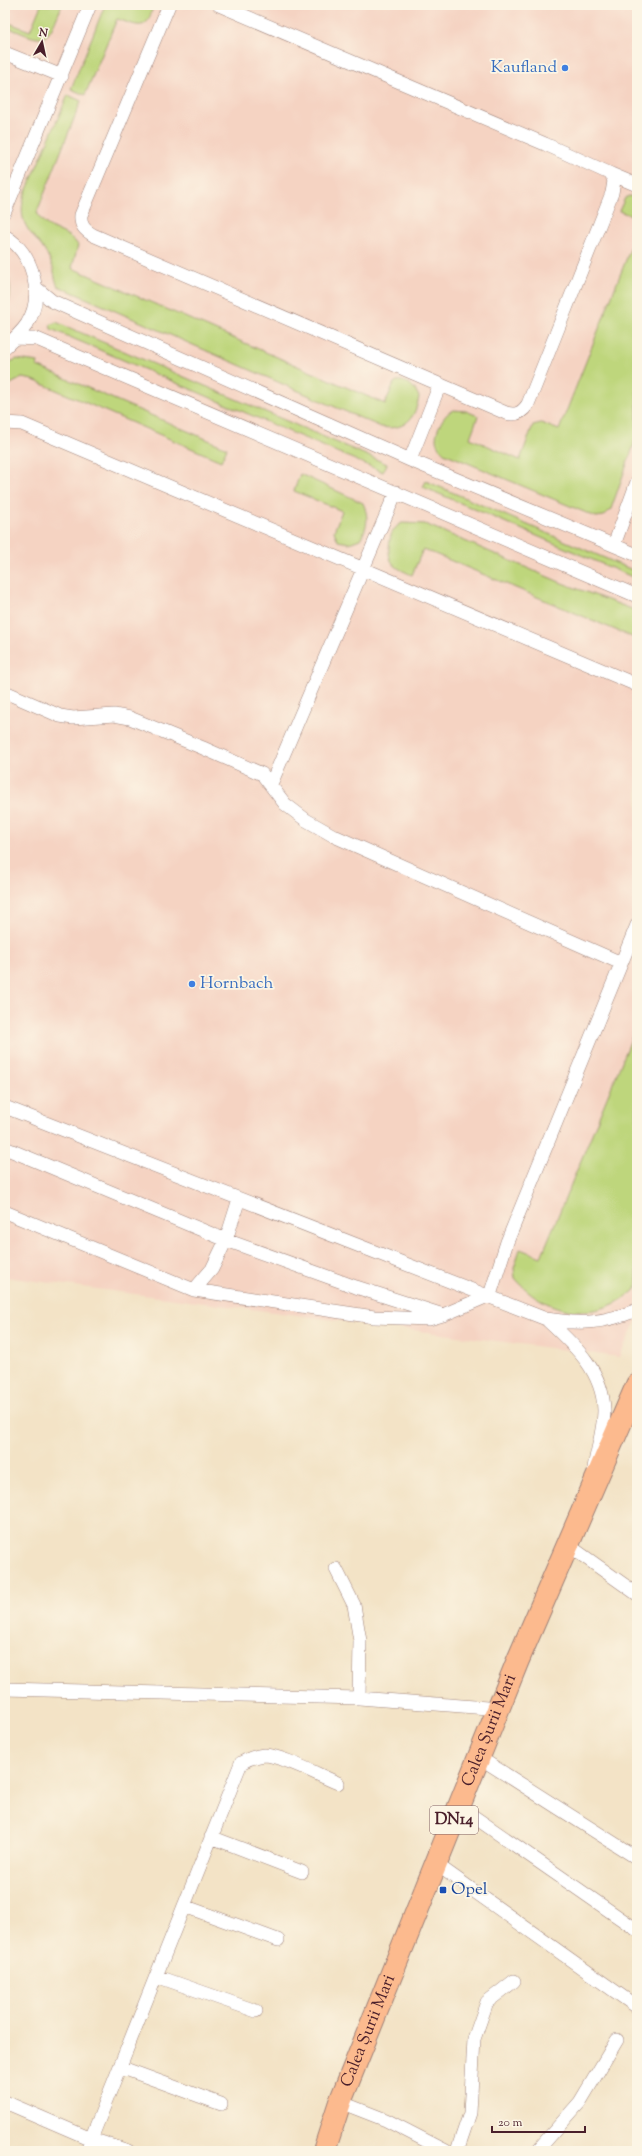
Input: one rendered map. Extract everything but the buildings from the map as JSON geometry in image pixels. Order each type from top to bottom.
[{"type":"main road","name":"Calea Șurii Mari","points":[[322,2149],[436,1864],[568,1545],[637,1385]]},
{"type":"lane","points":[[5,211],[90,5]]},
{"type":"lane","points":[[170,5],[81,216],[80,222],[84,229],[101,238],[506,413],[514,415],[524,409],[612,193],[614,181],[611,174]]},
{"type":"lane","points":[[219,5],[552,147],[637,185]]},
{"type":"lane","points":[[5,53],[62,76]]},
{"type":"lane","points":[[5,236],[12,240],[24,254],[32,270],[36,287],[34,305],[28,323],[16,338],[5,347]]},
{"type":"lane","points":[[36,287],[52,301],[410,460],[637,555]]},
{"type":"lane","points":[[16,338],[37,339],[637,596]]},
{"type":"lane","points":[[410,460],[440,384]]},
{"type":"lane","points":[[5,423],[22,424],[637,685]]},
{"type":"lane","points":[[614,546],[637,482]]},
{"type":"lane","points":[[271,784],[396,492]]},
{"type":"lane","points":[[5,692],[60,716],[73,718],[114,715],[143,722],[262,774],[285,804],[306,820],[334,836],[621,962]]},
{"type":"lane","points":[[490,1296],[507,1242],[637,925]]},
{"type":"lane","points":[[5,1107],[546,1319],[575,1324],[603,1321],[637,1310]]},
{"type":"lane","points":[[5,1148],[226,1240],[356,1287],[443,1315]]},
{"type":"lane","points":[[194,1290],[212,1269],[226,1240],[239,1199]]},
{"type":"lane","points":[[5,1212],[194,1290],[374,1318],[429,1319],[490,1296]]},
{"type":"lane","points":[[546,1319],[587,1361],[599,1382],[604,1410],[589,1496]]},
{"type":"lane","points":[[568,1545],[637,1594]]},
{"type":"lane","points":[[336,1569],[354,1605],[360,1641],[359,1698]]},
{"type":"lane","points":[[5,1689],[359,1698],[500,1709]]},
{"type":"lane","points":[[87,2151],[241,1763],[250,1758],[265,1755],[278,1758],[338,1783]]},
{"type":"lane","points":[[480,1758],[637,1858]]},
{"type":"lane","points":[[460,1807],[637,1930]]},
{"type":"lane","points":[[211,1837],[302,1872]]},
{"type":"lane","points":[[436,1864],[637,2007]]},
{"type":"lane","points":[[184,1906],[278,1940]]},
{"type":"lane","points":[[156,1976],[256,2011]]},
{"type":"lane","points":[[457,2151],[470,2112],[474,2039],[487,2002],[514,1981]]},
{"type":"lane","points":[[537,2151],[580,2102],[617,2040]]},
{"type":"lane","points":[[120,2067],[221,2104]]},
{"type":"lane","points":[[5,2102],[91,2138],[128,2151]]},
{"type":"lane","points":[[340,2102],[386,2120],[446,2151]]},
{"type":"shaded area","points":[[5,5],[637,5],[637,1319],[619,1357],[5,1277]]},
{"type":"green space","points":[[41,5],[62,5],[52,28],[44,37],[38,38],[30,36],[7,27],[9,23],[30,31]]},
{"type":"green space","points":[[105,5],[153,5],[151,14],[145,24],[136,25],[117,19],[85,95],[71,89]]},
{"type":"green space","points":[[68,95],[81,101],[37,212],[45,223],[74,240],[78,245],[72,268],[385,404],[394,383],[401,381],[408,383],[413,387],[419,397],[415,412],[408,422],[396,427],[381,427],[58,286],[53,268],[47,255],[26,225],[23,217],[22,206],[25,194]]},
{"type":"green space","points":[[629,196],[637,197],[637,218],[619,211],[625,198]]},
{"type":"green space","points":[[637,232],[637,436],[611,509],[604,516],[596,517],[444,453],[437,443],[436,435],[444,418],[453,410],[466,411],[478,416],[470,438],[520,460],[533,425],[541,423],[559,430]]},
{"type":"green space","points":[[5,269],[10,285],[10,297],[5,313]]},
{"type":"green space","points":[[56,322],[387,464],[383,472],[51,329],[50,325]]},
{"type":"green space","points":[[17,359],[38,362],[37,366],[227,448],[221,461],[33,380],[22,378],[5,387],[5,364]]},
{"type":"green space","points":[[300,474],[363,503],[367,521],[365,530],[360,539],[349,543],[338,541],[334,531],[342,511],[294,491]]},
{"type":"green space","points":[[426,481],[637,572],[637,579],[423,487]]},
{"type":"green space","points":[[402,523],[425,524],[562,583],[637,611],[637,639],[423,549],[412,575],[405,572],[392,563],[389,554],[392,532]]},
{"type":"green space","points":[[637,1025],[637,1288],[622,1299],[607,1307],[574,1311],[558,1308],[543,1301],[528,1291],[515,1278],[514,1268],[520,1249],[541,1257]]},
{"type":"place","name":"Kaufland","points":[[565,68]]},
{"type":"place","name":"Hornbach","points":[[192,984]]},
{"type":"place","name":"Opel","points":[[443,1890]]}]
